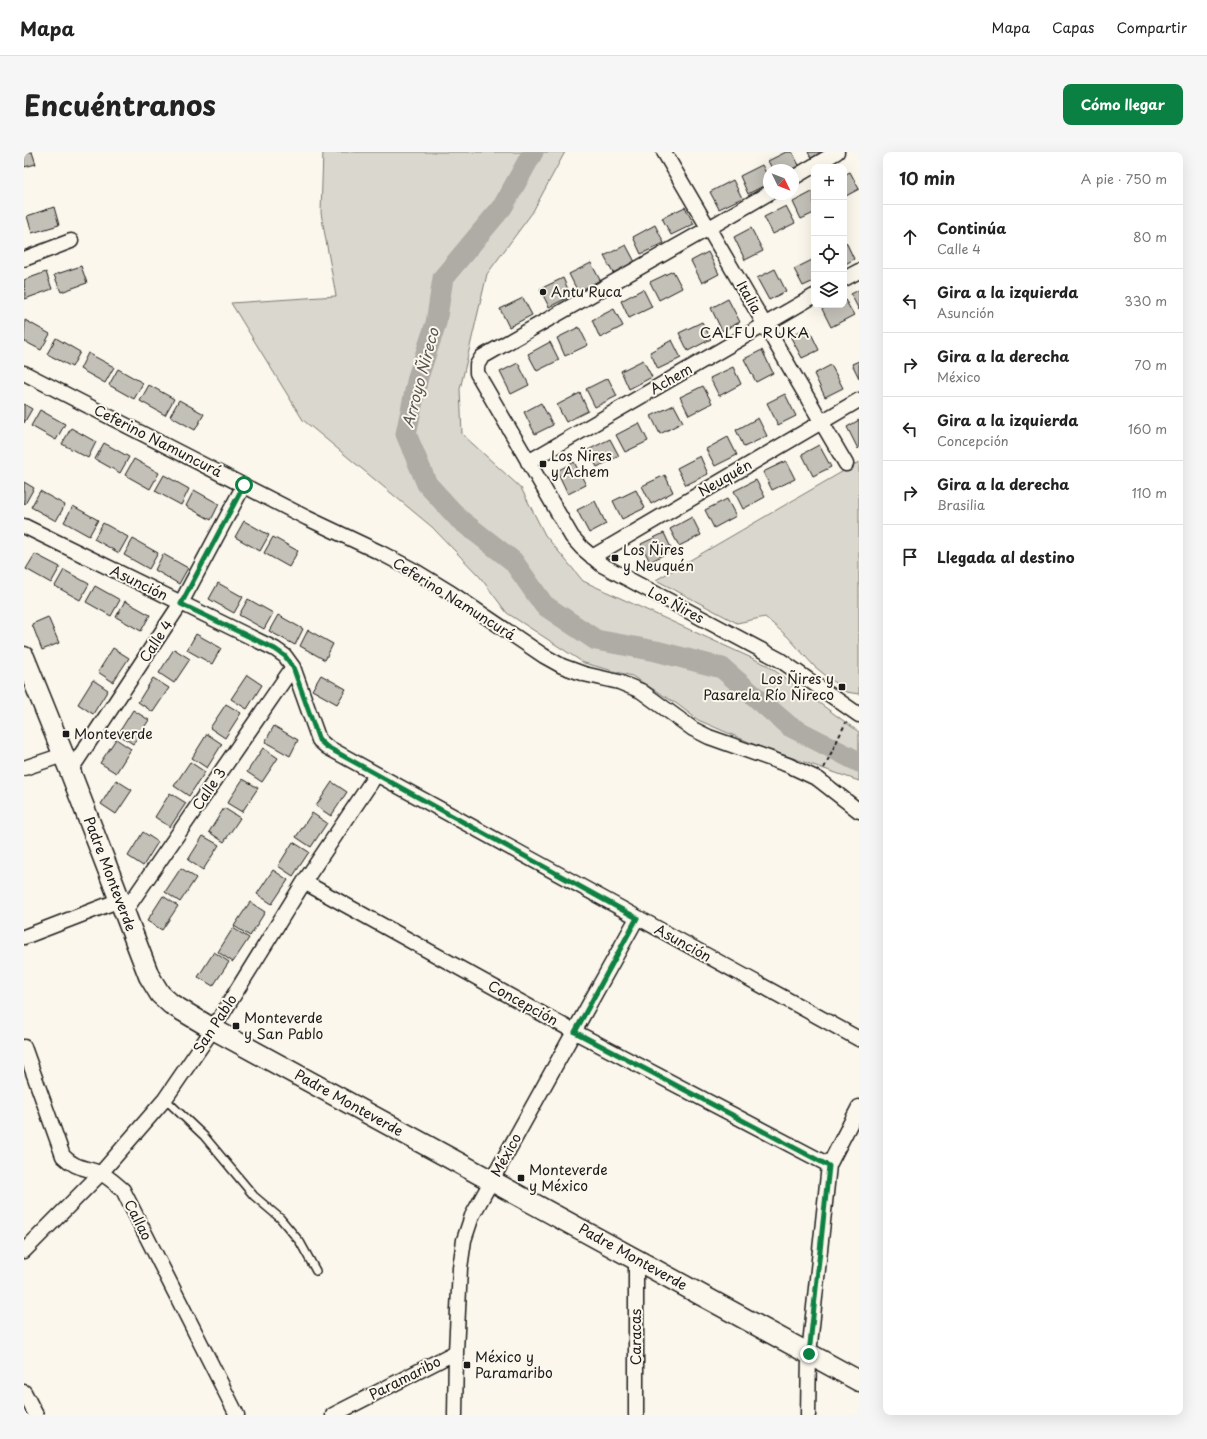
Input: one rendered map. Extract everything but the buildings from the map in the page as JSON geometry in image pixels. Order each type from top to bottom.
[{"type":"street","name":"Italia","points":[[664,152],[846,464]]},
{"type":"street","points":[[799,174],[837,152]]},
{"type":"street","points":[[709,228],[763,196]]},
{"type":"street","name":"Los Ñires","points":[[709,228],[482,357],[477,364],[477,373],[572,537],[592,557],[602,565],[628,580],[780,660],[856,713]]},
{"type":"street","points":[[24,259],[71,241]]},
{"type":"street","points":[[847,277],[859,271]]},
{"type":"street","name":"Achem","points":[[528,462],[811,298]]},
{"type":"street","name":"Ceferino Namuncurá","points":[[24,373],[307,518],[415,571],[451,593],[544,656],[584,674],[619,682],[641,690],[693,729],[788,765],[818,779],[859,811]]},
{"type":"street","name":"Neuquén","points":[[592,557],[859,400]]},
{"type":"street","name":"Calle 4","points":[[67,763],[181,604],[244,485]]},
{"type":"street","name":"Asunción","points":[[24,526],[275,649],[285,656],[293,667],[319,740],[327,747],[859,1039]]},
{"type":"street","name":"Padre Monteverde","points":[[24,658],[67,763],[149,976],[160,994],[171,1004],[213,1029],[859,1381]]},
{"type":"street","name":"Calle 3","points":[[122,906],[293,667]]},
{"type":"street","points":[[24,768],[67,763]]},
{"type":"street","name":"San Pablo","points":[[24,1251],[101,1173],[164,1099],[213,1029],[304,882],[376,775]]},
{"type":"street","name":"Concepción","points":[[304,882],[575,1032],[829,1166]]},
{"type":"street","points":[[24,936],[122,906]]},
{"type":"street","name":"México","points":[[455,1415],[460,1268],[464,1240],[472,1216],[637,918]]},
{"type":"street","name":"Callao","points":[[24,1047],[64,1156],[72,1164],[101,1173],[123,1190],[237,1415]]},
{"type":"street","points":[[808,1415],[809,1354],[829,1166],[859,1107]]},
{"type":"street","name":"Caracas","points":[[636,1259],[636,1415]]},
{"type":"street","name":"Paramaribo","points":[[334,1415],[456,1352]]},
{"type":"street","points":[[24,1392],[36,1415]]},
{"type":"lane","points":[[164,1099],[204,1136],[254,1196],[280,1218],[300,1242],[316,1271]]},
{"type":"path","points":[[828,760],[838,738],[856,713]]},
{"type":"shaded area","points":[[323,152],[565,152],[532,213],[487,274],[460,389],[462,434],[521,488],[545,535],[583,581],[767,665],[859,732],[859,781],[758,746],[698,720],[677,704],[632,676],[584,663],[507,613],[480,577],[432,527],[303,420],[231,303],[336,296],[321,213]]},
{"type":"shaded area","points":[[859,462],[859,694],[846,692],[814,666],[788,637],[765,617],[737,623],[656,580]]},
{"type":"waterway","name":"Arroyo Ñireco","points":[[533,152],[503,206],[443,278],[436,323],[418,377],[406,434],[427,484],[459,519],[513,561],[544,605],[596,640],[656,651],[722,668],[789,726],[859,762]]},
{"type":"place","name":"Antu Ruca","points":[[543,292]]},
{"type":"place","name":"Los Ñires y Achem","points":[[543,464]]},
{"type":"place","name":"Los Ñires y Neuquén","points":[[615,558]]},
{"type":"place","name":"Los Ñires y Pasarela Río Ñireco","points":[[842,687]]},
{"type":"place","name":"Monteverde","points":[[66,734]]},
{"type":"place","name":"Monteverde y San Pablo","points":[[236,1026]]},
{"type":"place","name":"Monteverde y México","points":[[521,1178]]},
{"type":"place","name":"México y Paramaribo","points":[[467,1365]]},
{"type":"district","name":"CALFU RUKA","points":[[755,333]]},
{"type":"route","points":[[244,485],[181,604],[275,649],[285,656],[293,667],[319,740],[327,747],[637,918],[575,1032],[829,1166],[809,1354]]}]
